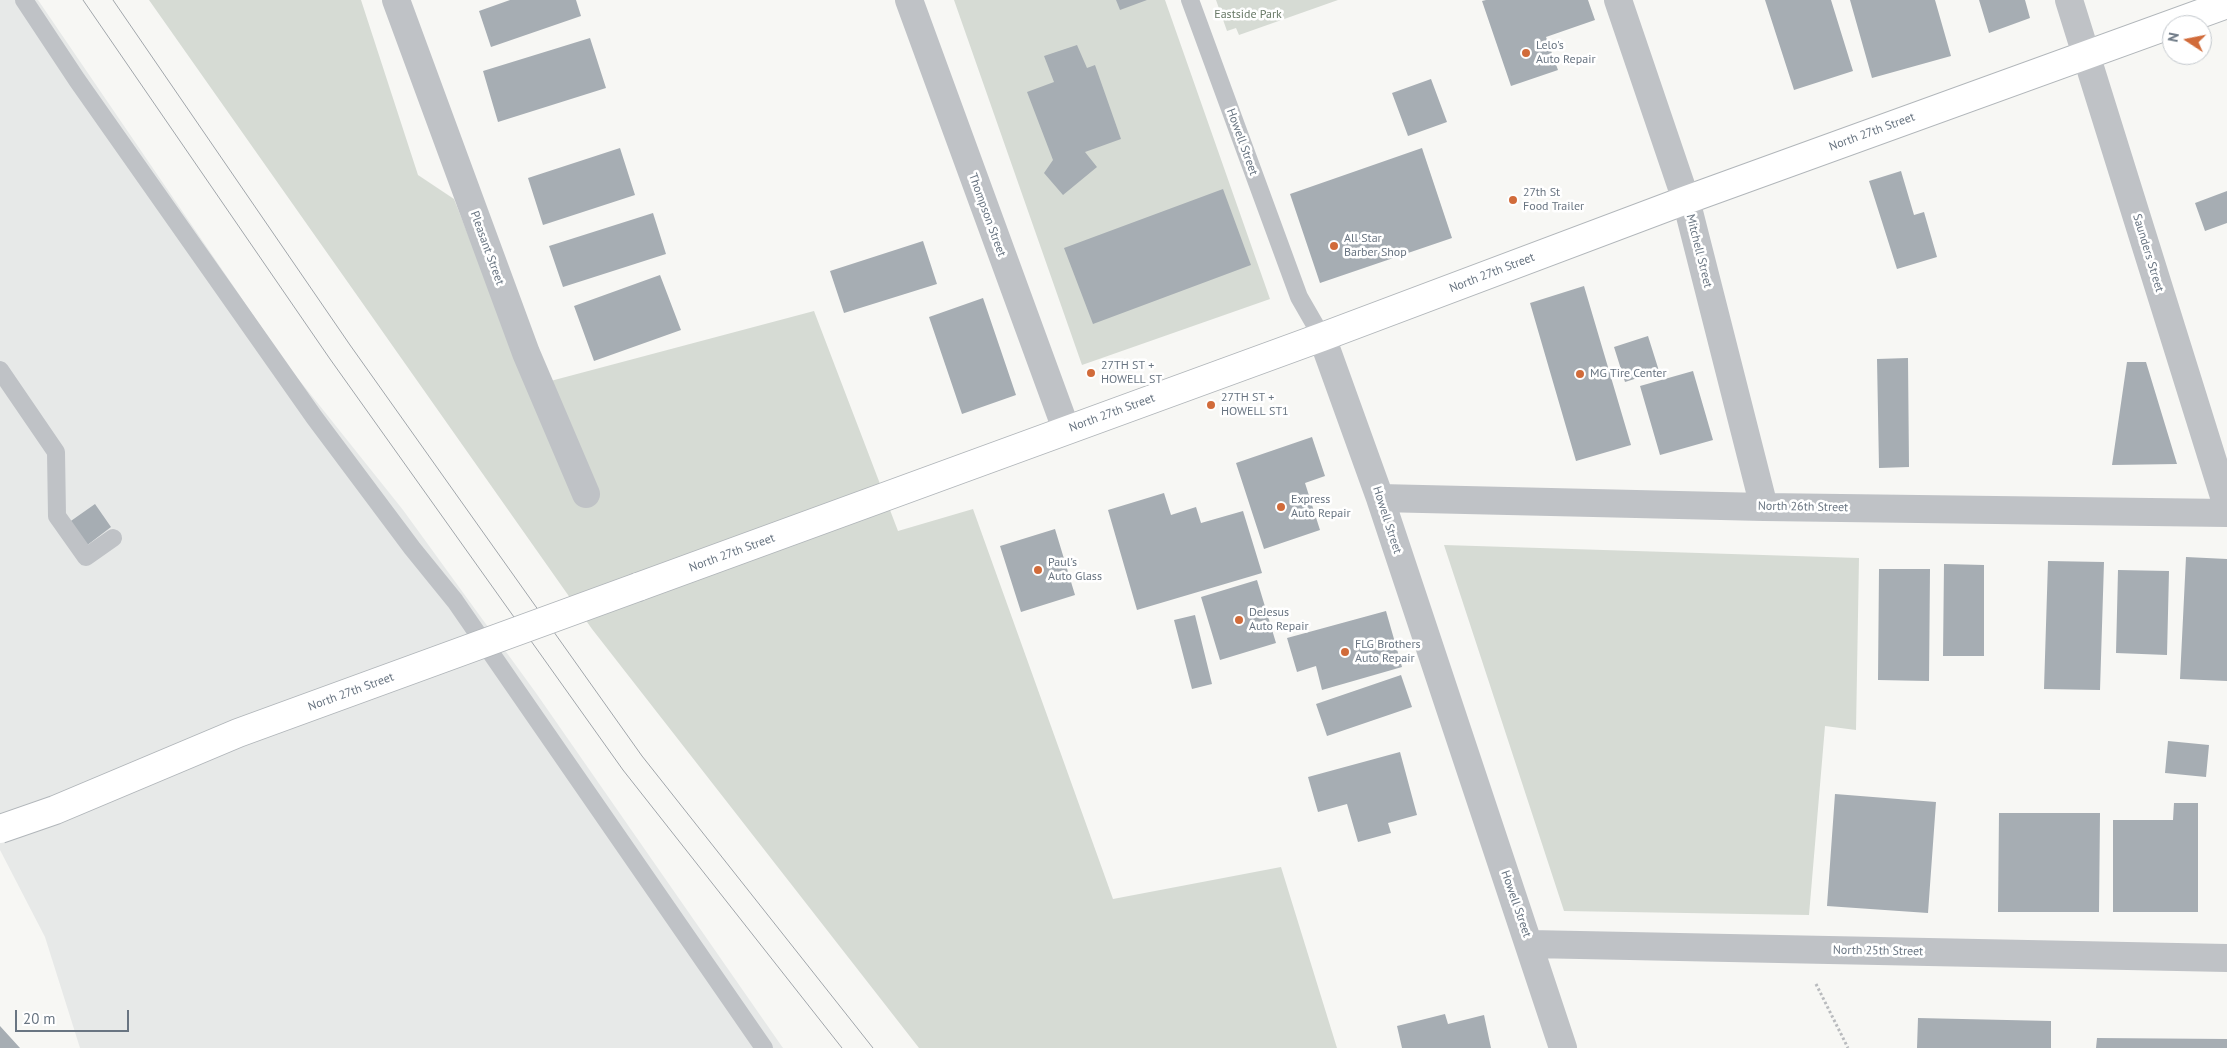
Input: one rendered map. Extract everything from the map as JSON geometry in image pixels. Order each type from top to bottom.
[{"type":"main road","name":"North 27th Street","points":[[0,830],[64,806],[238,733],[1322,337],[1686,200],[2227,4]]},
{"type":"street","name":"Pleasant Street","points":[[396,0],[526,352],[586,494]]},
{"type":"street","name":"Thompson Street","points":[[909,0],[1066,429]]},
{"type":"street","name":"Mitchell Street","points":[[1618,0],[1686,200],[1764,507]]},
{"type":"street","name":"Saunders Street","points":[[2069,0],[2227,506]]},
{"type":"street","name":"Howell Street","points":[[1322,337],[1380,498],[1430,653],[1530,944],[1563,1048]]},
{"type":"street","name":"North 26th Street","points":[[1380,498],[1764,507],[2227,514]]},
{"type":"street","name":"North 25th Street","points":[[1530,944],[2227,958]]},
{"type":"lane","points":[[24,0],[77,80],[314,417],[412,548],[455,601],[764,1048]]},
{"type":"lane","name":"Howell Street","points":[[1190,0],[1299,297],[1322,337]]},
{"type":"lane","points":[[0,370],[56,452],[57,516],[86,557],[113,538]]},
{"type":"path","points":[[1799,949],[1848,1048]]},
{"type":"shaded area","points":[[0,0],[38,0],[288,366],[403,510],[536,693],[783,1048],[80,1048],[45,937],[0,850]]},
{"type":"green space","points":[[149,0],[361,0],[418,175],[454,199],[528,387],[814,311],[898,531],[973,509],[1113,899],[1281,867],[1337,1048],[919,1048],[592,629]]},
{"type":"green space","points":[[954,0],[1165,0],[1270,299],[1082,365]]},
{"type":"green space","name":"Eastside Park","points":[[1216,0],[1338,0],[1239,35],[1236,28],[1227,31]]},
{"type":"green space","points":[[1444,545],[1859,558],[1856,730],[1825,726],[1809,915],[1564,911]]},
{"type":"building","points":[[510,0],[576,0],[581,16],[491,47],[479,11]]},
{"type":"building","points":[[1116,0],[1147,0],[1120,10]]},
{"type":"building","name":"Lelo's Auto Repair","points":[[1588,0],[1595,20],[1546,37],[1558,70],[1511,86],[1482,1]]},
{"type":"building","points":[[1765,0],[1831,0],[1853,71],[1794,90]]},
{"type":"building","points":[[1850,0],[1935,0],[1951,56],[1872,78]]},
{"type":"building","points":[[1979,0],[2025,0],[2030,18],[1989,33]]},
{"type":"building","points":[[590,38],[606,88],[498,122],[483,71]]},
{"type":"building","points":[[1077,45],[1087,68],[1095,65],[1121,139],[1085,152],[1097,167],[1063,195],[1044,173],[1053,160],[1027,92],[1054,82],[1044,56]]},
{"type":"building","points":[[1431,79],[1447,122],[1408,136],[1392,93]]},
{"type":"building","points":[[620,148],[635,195],[543,225],[528,178]]},
{"type":"building","points":[[1422,148],[1452,238],[1320,283],[1290,194]]},
{"type":"building","points":[[1901,171],[1914,215],[1924,212],[1937,257],[1897,269],[1869,181]]},
{"type":"building","points":[[1223,189],[1251,265],[1093,324],[1064,248]]},
{"type":"building","points":[[2227,191],[2227,223],[2205,231],[2195,203]]},
{"type":"building","points":[[653,213],[666,254],[563,287],[549,246]]},
{"type":"building","points":[[923,241],[937,284],[844,313],[830,271]]},
{"type":"building","points":[[660,275],[681,330],[594,361],[574,306]]},
{"type":"building","name":"MG Tire Center","points":[[1584,286],[1631,445],[1576,461],[1530,303]]},
{"type":"building","points":[[983,298],[1016,395],[962,414],[929,317]]},
{"type":"building","points":[[1648,336],[1659,371],[1625,382],[1614,347]]},
{"type":"building","points":[[1908,358],[1909,467],[1879,468],[1877,359]]},
{"type":"building","points":[[2127,362],[2146,362],[2177,464],[2112,465]]},
{"type":"building","points":[[1693,371],[1713,440],[1660,455],[1640,386]]},
{"type":"building","name":"Express Auto Repair","points":[[1312,437],[1325,476],[1305,483],[1320,530],[1264,549],[1236,463]]},
{"type":"building","points":[[1164,493],[1171,515],[1196,507],[1201,523],[1243,511],[1262,573],[1137,610],[1108,510]]},
{"type":"building","points":[[95,504],[111,527],[86,546],[68,523]]},
{"type":"building","name":"Paul's Auto Glass","points":[[1055,529],[1075,595],[1021,612],[1000,546]]},
{"type":"building","points":[[2186,557],[2227,559],[2227,681],[2180,679]]},
{"type":"building","points":[[2048,561],[2104,562],[2100,690],[2044,689]]},
{"type":"building","points":[[1944,564],[1984,565],[1984,656],[1943,656]]},
{"type":"building","points":[[1879,569],[1930,569],[1929,681],[1878,680]]},
{"type":"building","points":[[2118,570],[2169,571],[2167,655],[2116,653]]},
{"type":"building","name":"DeJesus Auto Repair","points":[[1257,580],[1276,643],[1220,660],[1201,597]]},
{"type":"building","name":"FLG Brothers Auto Repair","points":[[1386,611],[1402,667],[1322,690],[1316,666],[1297,672],[1287,638]]},
{"type":"building","points":[[1195,615],[1212,684],[1192,689],[1174,620]]},
{"type":"building","points":[[1401,675],[1412,707],[1327,736],[1316,704]]},
{"type":"building","points":[[2168,741],[2209,745],[2206,777],[2165,773]]},
{"type":"building","points":[[1400,752],[1417,815],[1388,823],[1391,833],[1358,842],[1347,804],[1318,812],[1308,777]]},
{"type":"building","points":[[1835,794],[1936,802],[1928,913],[1827,906]]},
{"type":"building","points":[[2174,803],[2198,803],[2198,912],[2113,912],[2113,820],[2173,820]]},
{"type":"building","points":[[1999,813],[2100,813],[2099,912],[1998,912]]},
{"type":"building","points":[[1445,1014],[1448,1024],[1484,1015],[1491,1048],[1402,1048],[1397,1026]]},
{"type":"building","points":[[1918,1018],[2051,1021],[2051,1048],[1917,1048]]},
{"type":"building","points":[[0,1026],[20,1048],[0,1048]]},
{"type":"building","points":[[2097,1038],[2227,1039],[2227,1048],[2096,1048]]},
{"type":"tram line","points":[[83,0],[330,359],[623,770],[842,1048]]},
{"type":"tram line","points":[[113,0],[350,345],[642,756],[873,1048]]},
{"type":"place","name":"Lelo's Auto Repair","points":[[1526,53]]},
{"type":"place","name":"27th St Food Trailer","points":[[1513,200]]},
{"type":"place","name":"All Star Barber Shop","points":[[1334,246]]},
{"type":"place","name":"27TH ST + HOWELL ST","points":[[1091,373]]},
{"type":"place","name":"MG Tire Center","points":[[1580,374]]},
{"type":"place","name":"27TH ST + HOWELL ST1","points":[[1211,405]]},
{"type":"place","name":"Express Auto Repair","points":[[1281,507]]},
{"type":"place","name":"Paul's Auto Glass","points":[[1038,570]]},
{"type":"place","name":"DeJesus Auto Repair","points":[[1239,620]]},
{"type":"place","name":"FLG Brothers Auto Repair","points":[[1345,652]]}]
